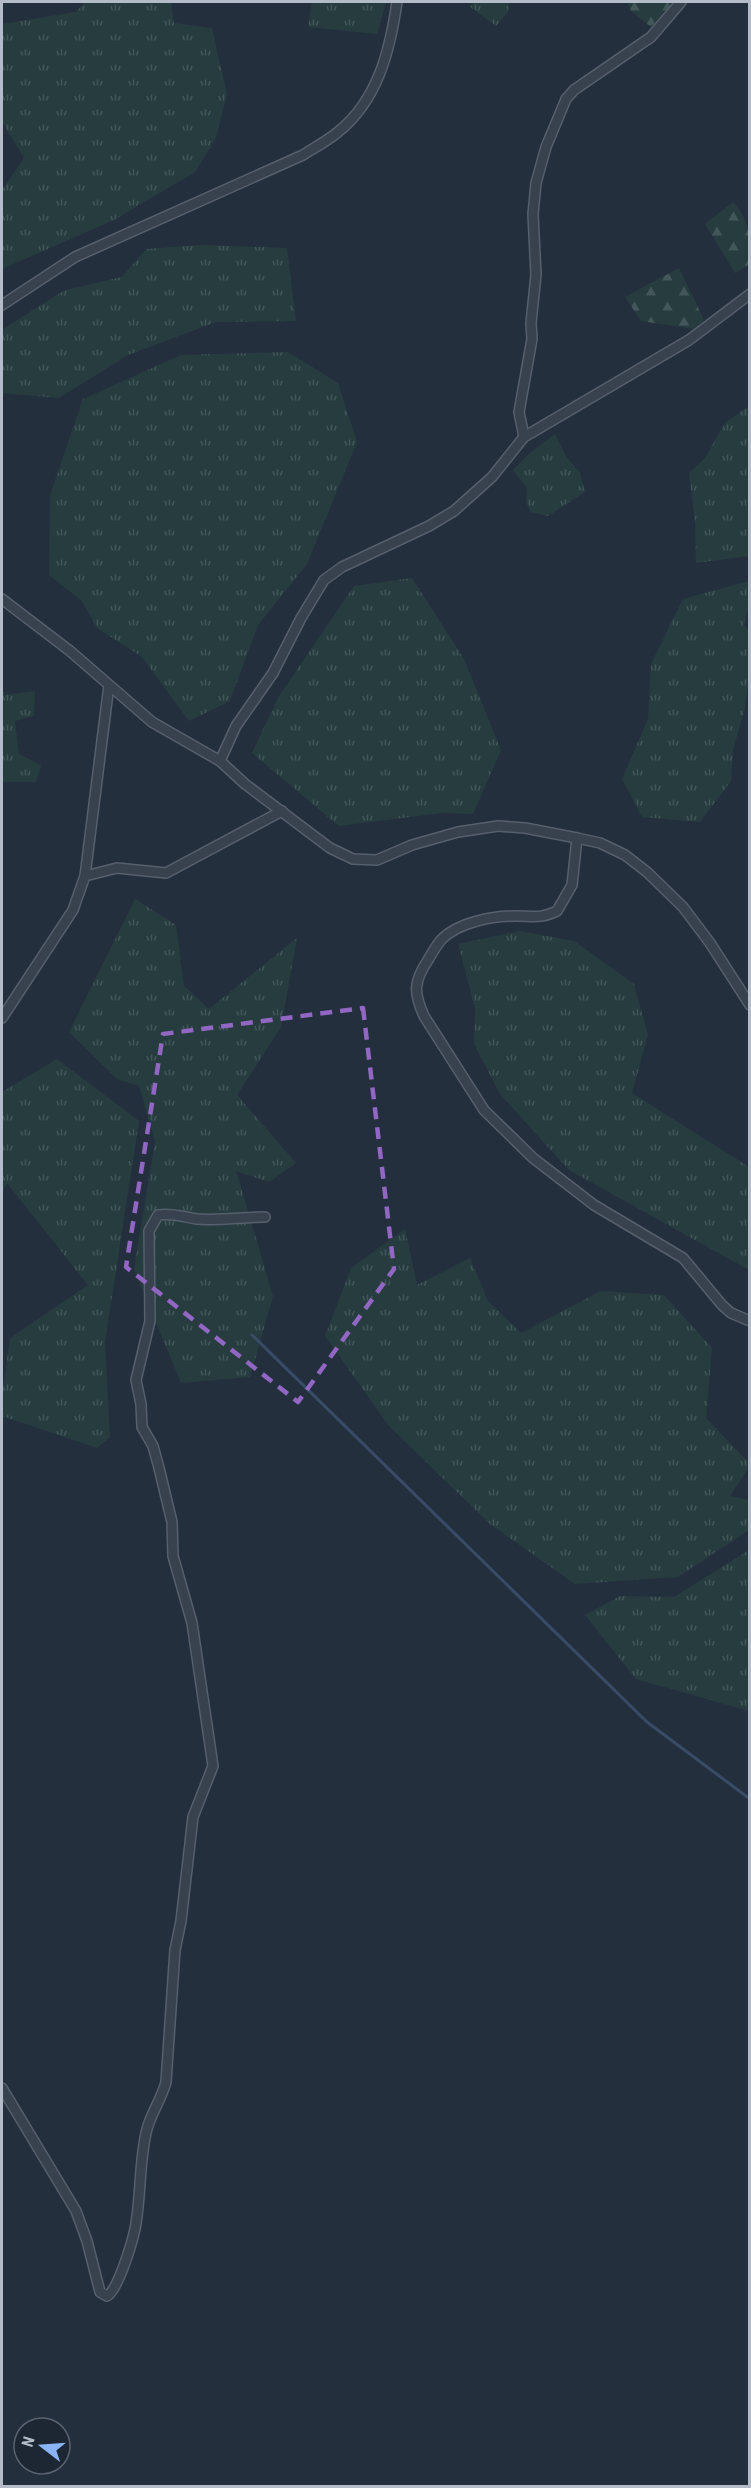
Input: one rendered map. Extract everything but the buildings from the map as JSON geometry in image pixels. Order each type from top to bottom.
[{"type":"street","points":[[2,305],[75,257],[154,224],[303,155],[338,132],[359,111],[380,74],[388,55],[397,2]]},
{"type":"street","points":[[524,437],[519,412],[532,339],[531,323],[536,275],[533,214],[536,183],[546,147],[566,99],[574,90],[651,37],[681,2]]},
{"type":"street","points":[[220,761],[236,726],[273,674],[300,618],[324,580],[342,567],[429,526],[454,511],[492,477],[524,437],[689,340],[750,294]]},
{"type":"street","points":[[2,599],[70,651],[152,722],[220,761],[244,784],[330,848],[353,859],[377,860],[458,832],[498,826],[600,843],[625,855],[652,877],[690,916],[750,1005]]},
{"type":"street","points":[[2,1018],[73,910],[85,876],[109,685]]},
{"type":"street","points":[[85,876],[117,868],[165,873],[282,811]]},
{"type":"street","points":[[577,838],[572,885],[556,910],[535,918],[517,916],[491,918],[448,934],[422,969],[416,983],[416,999],[424,1016],[484,1110],[534,1158],[594,1205],[683,1258],[726,1309],[750,1321]]},
{"type":"street","points":[[2,2088],[76,2211],[87,2241],[100,2292],[107,2296],[114,2289],[135,2229],[145,2135],[151,2114],[163,2095],[166,2082],[175,1950],[181,1921],[193,1817],[213,1766],[192,1623],[173,1556],[172,1522],[153,1446],[142,1427],[141,1404],[135,1380],[150,1321],[149,1231],[158,1215],[174,1213],[196,1219],[265,1217]]},
{"type":"highlighted area","points":[[363,1008],[394,1269],[298,1402],[126,1267],[163,1034]]},
{"type":"green space","points":[[85,2],[171,2],[174,23],[212,28],[227,94],[216,138],[195,172],[114,220],[2,269],[2,190],[24,158],[2,122],[2,24],[76,12]]},
{"type":"green space","points":[[312,2],[386,2],[377,34],[308,27]]},
{"type":"green space","points":[[475,2],[509,2],[508,12],[496,26],[469,6]]},
{"type":"green space","points":[[627,2],[674,2],[651,27],[631,11]]},
{"type":"green space","points":[[733,202],[746,224],[749,247],[749,265],[735,273],[705,224]]},
{"type":"green space","points":[[202,245],[287,248],[296,321],[216,322],[128,355],[59,398],[2,393],[3,329],[65,290],[122,277],[146,249]]},
{"type":"green space","points":[[679,268],[704,320],[694,329],[641,321],[625,297]]},
{"type":"green space","points":[[288,352],[338,383],[357,442],[307,564],[258,625],[230,701],[189,721],[142,657],[97,628],[82,601],[49,575],[50,495],[83,399],[181,355]]},
{"type":"green space","points":[[749,406],[749,556],[696,563],[695,521],[689,473],[705,458],[725,423]]},
{"type":"green space","points":[[555,434],[566,456],[580,473],[585,492],[548,516],[530,512],[526,501],[527,488],[513,470],[530,453]]},
{"type":"green space","points":[[412,578],[464,659],[501,750],[473,814],[442,813],[339,826],[252,753],[279,696],[354,586]]},
{"type":"green space","points":[[749,581],[749,606],[744,625],[749,630],[749,677],[745,707],[733,750],[731,781],[700,822],[642,817],[622,779],[648,719],[651,664],[683,599]]},
{"type":"green space","points":[[2,688],[5,695],[35,691],[34,716],[15,721],[19,754],[41,765],[36,782],[2,782]]},
{"type":"green space","points":[[135,899],[176,925],[184,986],[209,1009],[297,938],[281,1027],[237,1095],[296,1163],[269,1182],[236,1171],[273,1296],[250,1377],[181,1383],[134,1269],[155,1141],[139,1086],[117,1079],[69,1032]]},
{"type":"green space","points":[[520,931],[574,941],[634,984],[648,1035],[632,1093],[749,1167],[749,1270],[569,1170],[500,1094],[474,1044],[475,1008],[458,944]]},
{"type":"green space","points":[[57,1059],[139,1121],[105,1342],[110,1437],[97,1448],[2,1416],[2,1396],[10,1338],[88,1285],[7,1183],[2,1193],[2,1092]]},
{"type":"green space","points":[[405,1229],[417,1285],[470,1258],[488,1301],[521,1333],[601,1291],[664,1295],[712,1348],[706,1418],[749,1463],[749,1467],[730,1496],[749,1500],[749,1530],[678,1577],[575,1584],[490,1524],[389,1426],[325,1336],[351,1268]]},
{"type":"green space","points":[[749,1550],[749,1711],[636,1679],[585,1615],[620,1596],[674,1597]]},
{"type":"waterway","points":[[252,1335],[647,1722],[750,1799]]}]
